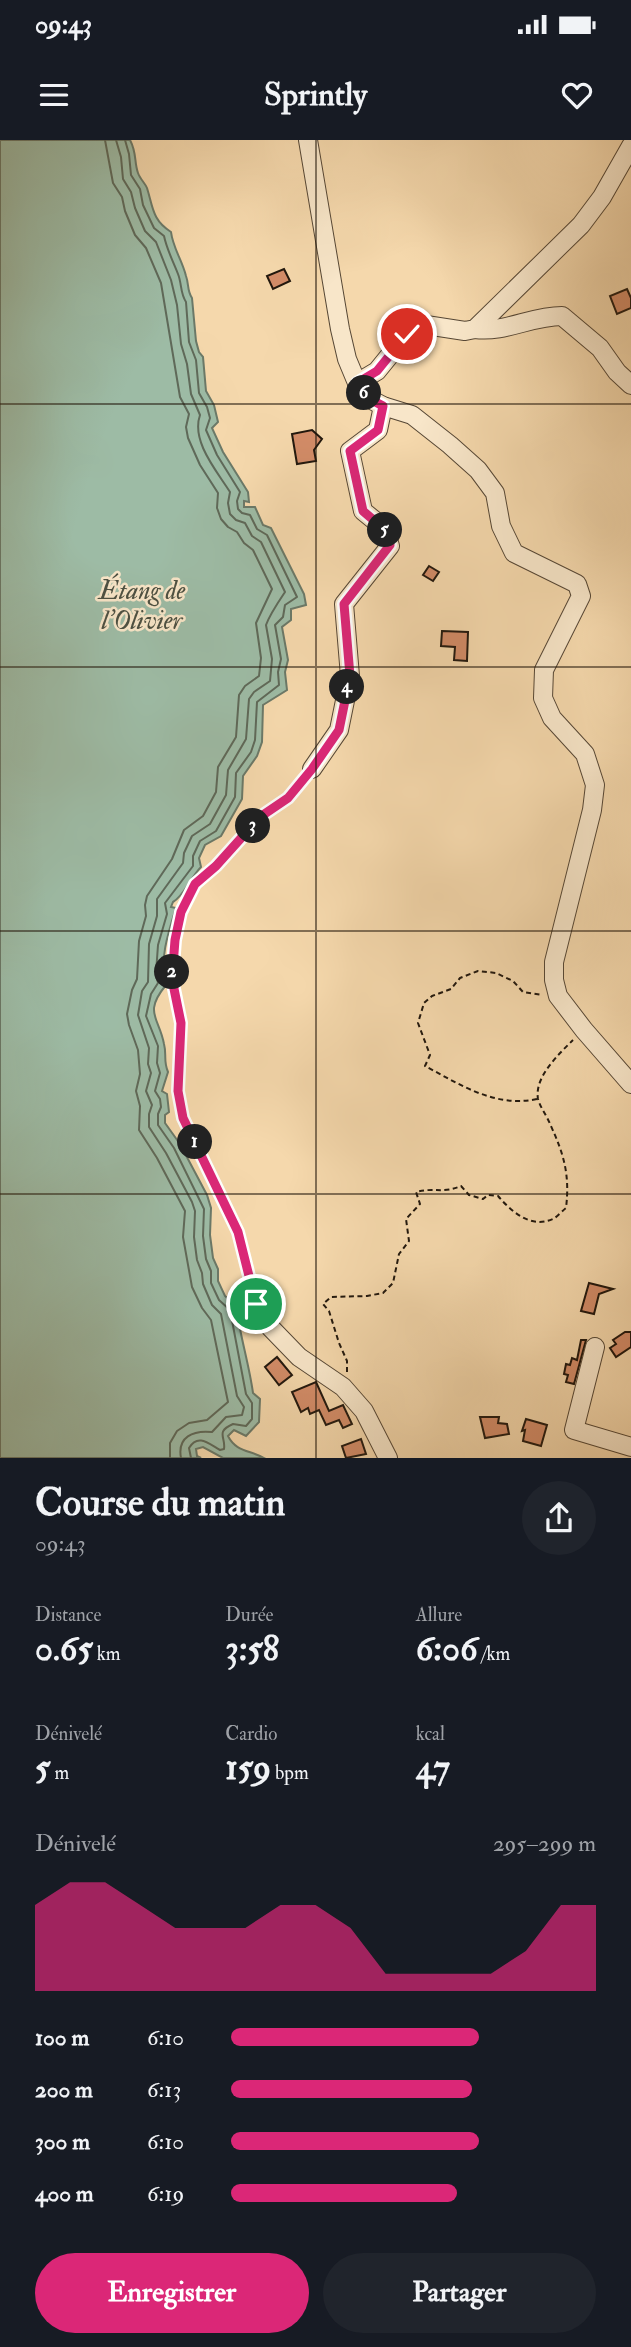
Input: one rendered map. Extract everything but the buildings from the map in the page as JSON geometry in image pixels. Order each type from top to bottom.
[{"type":"street","points":[[308,140],[340,329],[347,359],[357,383],[368,398],[411,415],[450,444],[478,470],[495,493],[501,526],[514,553],[578,584],[581,596],[544,670],[543,698],[552,718],[585,754],[595,785],[593,810],[554,962],[554,980],[558,996],[631,1084]]},
{"type":"street","points":[[475,329],[581,225],[602,197],[631,146]]},
{"type":"street","points":[[357,383],[377,371],[407,334],[426,325],[465,331],[490,331],[549,316],[562,316],[600,348],[617,372],[631,385]]},
{"type":"street","points":[[312,769],[339,730],[350,676],[344,604],[390,545],[384,529],[363,511],[350,451],[378,430],[383,406]]},
{"type":"street","points":[[268,1325],[299,1357],[343,1387],[364,1411],[388,1458]]},
{"type":"street","points":[[595,1347],[574,1430],[631,1449]]},
{"type":"street","points":[[618,1458],[631,1449]]},
{"type":"path","points":[[268,1325],[256,1304],[238,1232],[183,1118],[178,1091],[181,1023],[172,979],[175,940],[181,912],[195,884],[216,866],[260,817],[288,798],[312,769]]},
{"type":"path","points":[[538,1098],[519,1103],[480,1095],[425,1066],[430,1055],[418,1023],[424,1003],[432,996],[451,989],[460,978],[478,971],[496,973],[513,981],[523,992],[558,996]]},
{"type":"path","points":[[343,1387],[348,1361],[329,1311],[323,1304],[331,1297],[383,1293],[393,1283],[399,1254],[409,1241],[406,1220],[420,1204],[416,1192],[428,1189],[448,1191],[461,1186],[470,1195],[483,1199],[488,1195],[498,1196],[512,1212],[532,1221],[552,1219],[566,1208],[567,1168],[538,1098],[541,1082],[556,1056],[584,1030]]},
{"type":"water","name":"Étang de l'Olivier","points":[[0,140],[130,140],[138,173],[147,188],[154,213],[160,223],[171,232],[187,279],[192,298],[196,341],[203,357],[206,391],[214,405],[218,422],[212,428],[223,452],[248,492],[249,502],[244,501],[244,507],[255,507],[263,525],[271,528],[304,594],[306,605],[291,609],[291,620],[282,627],[288,660],[285,672],[287,690],[263,705],[262,742],[257,756],[243,776],[242,799],[221,836],[205,845],[199,858],[201,867],[171,907],[176,908],[164,956],[166,985],[155,1002],[154,1009],[164,1044],[168,1072],[162,1091],[167,1094],[169,1112],[165,1115],[165,1123],[180,1144],[207,1195],[211,1208],[210,1235],[218,1281],[225,1296],[236,1306],[253,1393],[260,1399],[259,1422],[246,1436],[234,1430],[228,1436],[239,1448],[264,1458],[223,1458],[203,1447],[196,1449],[197,1456],[201,1458],[0,1458]]},
{"type":"route","points":[[256,1304],[238,1232],[183,1118],[178,1091],[181,1023],[172,979],[175,940],[181,912],[195,884],[216,866],[260,817],[288,798],[339,730],[350,676],[344,604],[390,545],[384,529],[363,511],[350,451],[378,430],[383,406],[368,398],[357,383],[377,371],[407,334]]}]
